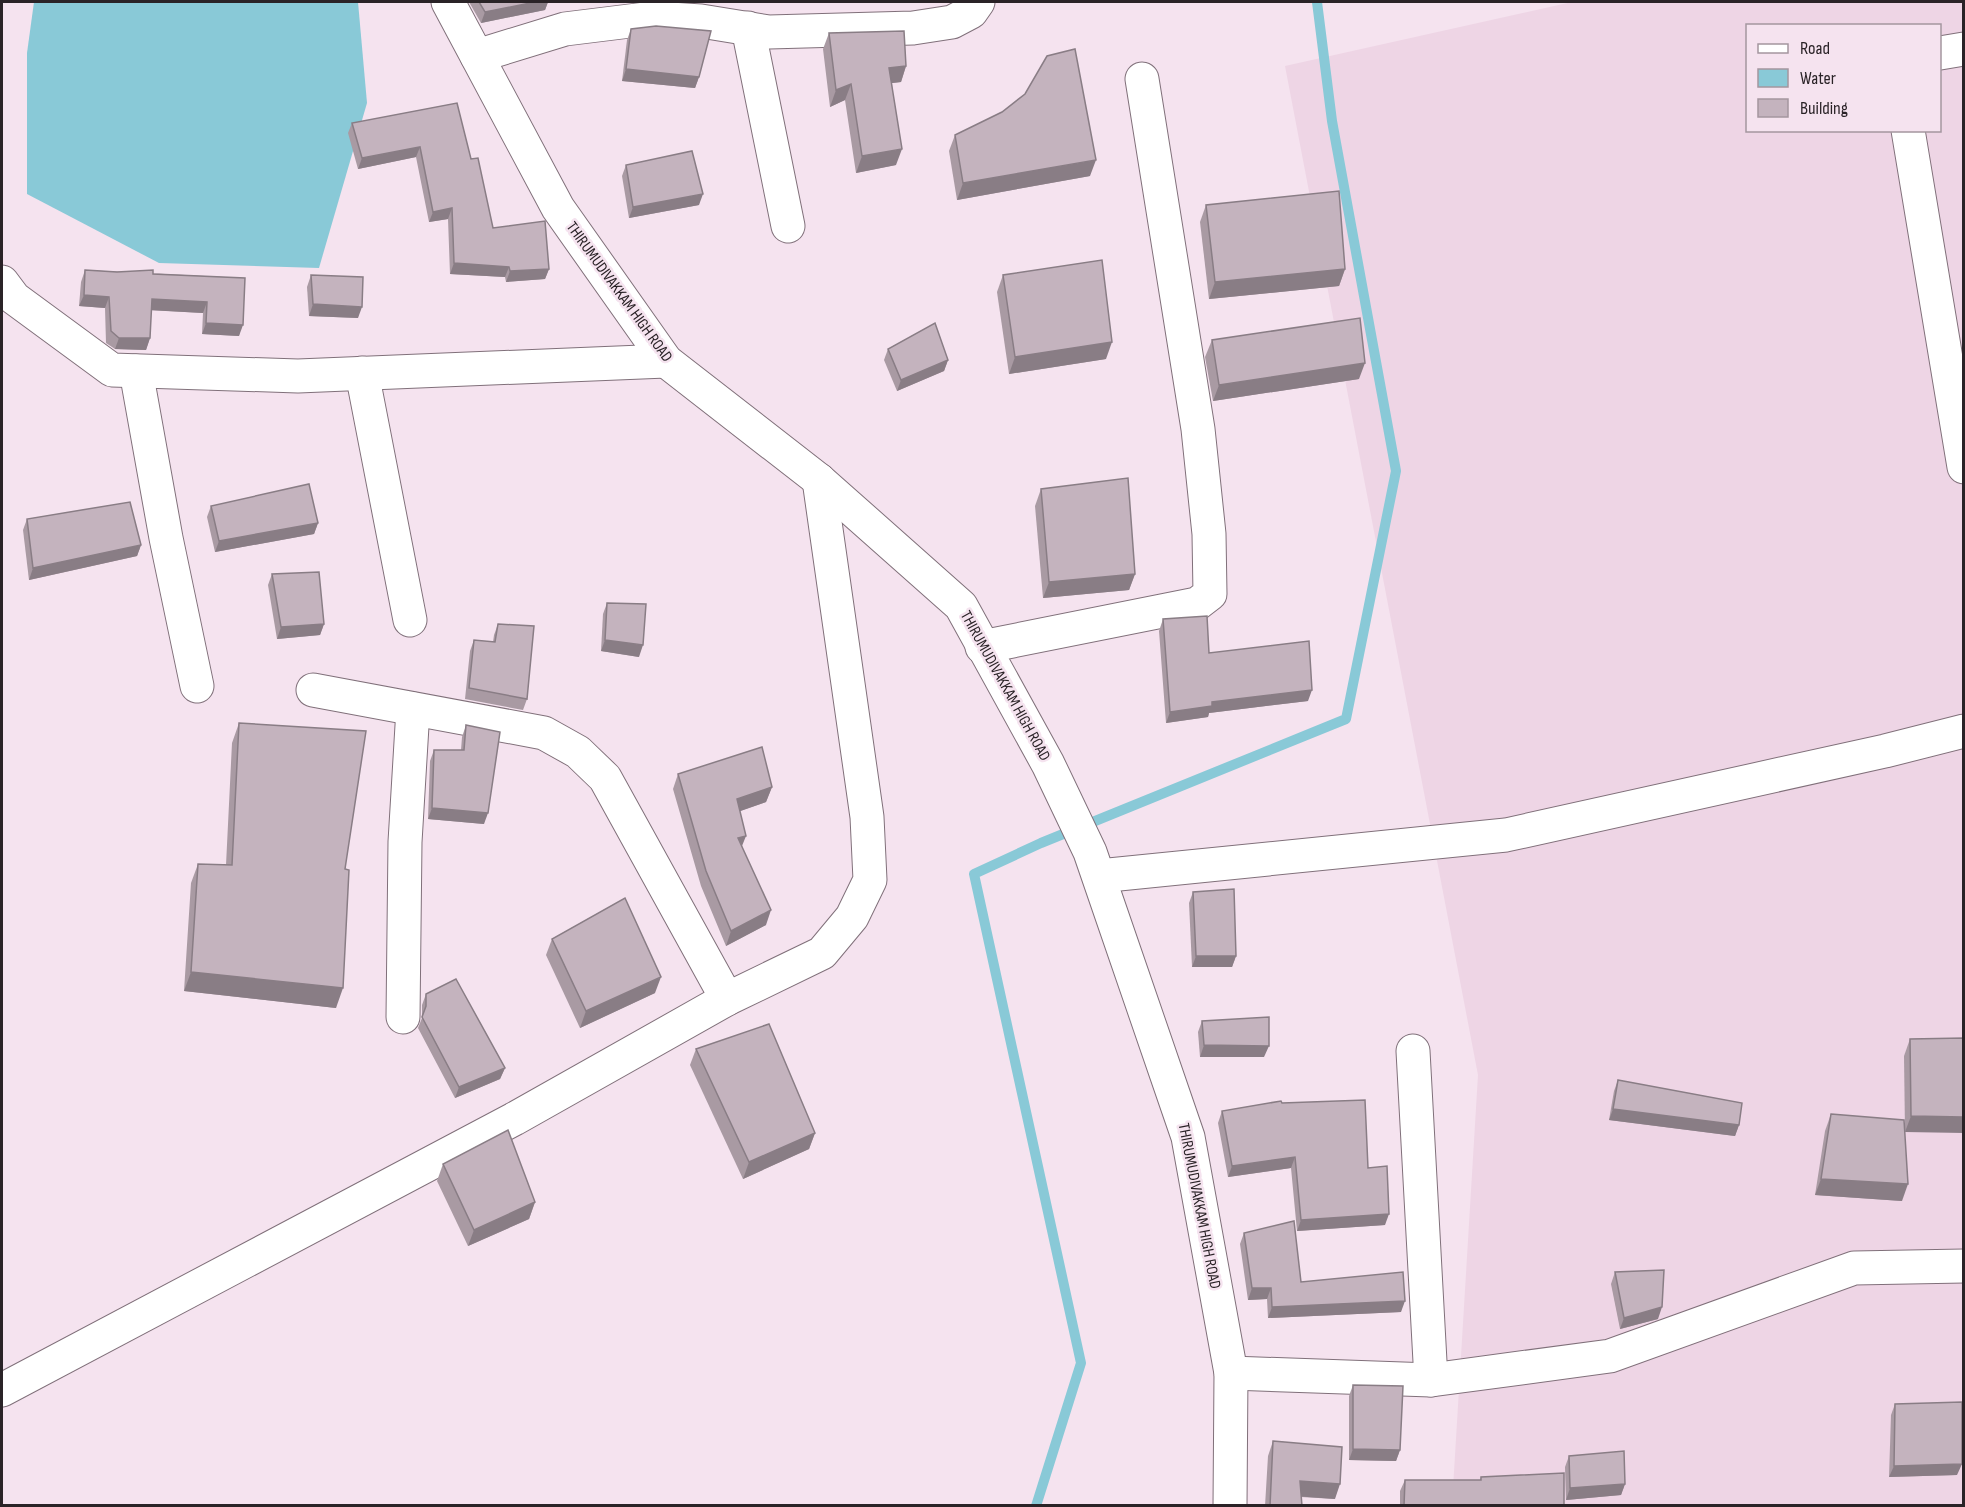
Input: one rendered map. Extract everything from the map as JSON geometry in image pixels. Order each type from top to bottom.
[{"type":"street","name":"THIRUMUDIVAKKAM HIGH ROAD","points":[[448,2],[558,208],[666,361],[819,480],[961,606],[1048,764],[1095,864],[1188,1137],[1231,1372],[1230,1506]]},
{"type":"street","points":[[477,56],[565,29],[654,18],[701,21],[769,32],[913,28],[952,22],[971,12],[978,2]]},
{"type":"street","points":[[748,28],[788,226]]},
{"type":"street","points":[[1941,53],[1964,49]]},
{"type":"street","points":[[982,647],[1197,604],[1210,594],[1209,534],[1198,429],[1142,79]]},
{"type":"street","points":[[1908,132],[1964,467]]},
{"type":"street","points":[[2,282],[14,298],[112,370],[298,376],[666,361]]},
{"type":"street","points":[[136,371],[166,538],[197,686]]},
{"type":"street","points":[[362,373],[410,620]]},
{"type":"street","points":[[2,1390],[514,1119],[727,999],[822,953],[852,917],[870,880],[867,817],[819,480]]},
{"type":"street","points":[[313,690],[544,733],[578,752],[605,778],[727,999]]},
{"type":"street","points":[[403,1017],[405,842],[413,709]]},
{"type":"street","points":[[1095,864],[1506,835],[1885,751],[1964,731]]},
{"type":"street","points":[[1413,1051],[1431,1380]]},
{"type":"street","points":[[1231,1372],[1431,1380],[1610,1356],[1854,1268],[1964,1266]]},
{"type":"shaded area","points":[[1572,2],[1963,2],[1963,1505],[1452,1505],[1478,1075],[1285,66]]},
{"type":"water","points":[[34,2],[358,2],[367,103],[319,268],[159,263],[27,194],[27,53]]},
{"type":"building","points":[[479,2],[535,2],[485,12]]},
{"type":"building","points":[[656,26],[711,31],[699,77],[626,69],[631,29]]},
{"type":"building","points":[[904,31],[906,66],[889,68],[902,149],[862,156],[851,84],[836,90],[829,33]]},
{"type":"building","points":[[1075,49],[1096,160],[963,183],[955,135],[1002,112],[1025,94],[1047,56]]},
{"type":"building","points":[[457,103],[471,159],[478,158],[493,228],[545,221],[549,269],[510,271],[509,267],[454,263],[452,208],[433,212],[420,147],[362,158],[352,123]]},
{"type":"building","points":[[692,151],[703,194],[633,207],[626,165]]},
{"type":"building","points":[[1339,191],[1345,269],[1215,282],[1206,205]]},
{"type":"building","points":[[1102,260],[1112,342],[1015,357],[1003,275]]},
{"type":"building","points":[[85,270],[117,272],[153,270],[153,274],[245,278],[243,325],[206,323],[207,302],[152,299],[150,338],[119,338],[111,331],[109,297],[84,295]]},
{"type":"building","points":[[311,275],[363,277],[362,307],[313,304]]},
{"type":"building","points":[[1360,318],[1365,363],[1219,385],[1212,340]]},
{"type":"building","points":[[935,323],[948,360],[901,380],[888,349]]},
{"type":"building","points":[[1128,478],[1135,574],[1049,582],[1041,489]]},
{"type":"building","points":[[309,484],[318,523],[219,541],[211,506]]},
{"type":"building","points":[[130,502],[141,545],[33,568],[27,519]]},
{"type":"building","points":[[319,572],[324,624],[281,627],[272,574]]},
{"type":"building","points":[[607,603],[646,604],[643,645],[605,640]]},
{"type":"building","points":[[1207,616],[1209,653],[1309,641],[1312,690],[1212,702],[1212,706],[1170,712],[1163,619]]},
{"type":"building","points":[[498,624],[534,626],[527,699],[469,688],[474,640],[495,642]]},
{"type":"building","points":[[239,723],[366,731],[345,869],[349,870],[343,988],[191,972],[198,864],[232,865]]},
{"type":"building","points":[[466,725],[500,732],[488,813],[432,808],[434,750],[464,750]]},
{"type":"building","points":[[762,747],[772,787],[737,799],[746,836],[738,838],[771,910],[731,931],[706,871],[678,774]]},
{"type":"building","points":[[1234,889],[1236,956],[1196,956],[1193,892]]},
{"type":"building","points":[[625,898],[661,977],[586,1011],[552,939]]},
{"type":"building","points":[[456,979],[505,1068],[459,1087],[422,1017],[426,1006],[426,994]]},
{"type":"building","points":[[1269,1017],[1269,1046],[1204,1045],[1202,1021]]},
{"type":"building","points":[[769,1024],[815,1133],[749,1162],[696,1049]]},
{"type":"building","points":[[1964,1038],[1964,1117],[1911,1116],[1910,1039]]},
{"type":"building","points":[[1618,1080],[1742,1103],[1739,1125],[1613,1109]]},
{"type":"building","points":[[1365,1100],[1368,1168],[1387,1166],[1389,1214],[1301,1220],[1295,1157],[1232,1166],[1222,1111],[1281,1101],[1282,1103]]},
{"type":"building","points":[[1831,1114],[1904,1120],[1908,1184],[1821,1179]]},
{"type":"building","points":[[508,1130],[535,1202],[474,1230],[443,1164]]},
{"type":"building","points":[[1294,1221],[1301,1282],[1403,1272],[1405,1301],[1272,1307],[1271,1288],[1252,1288],[1244,1233]]},
{"type":"building","points":[[1664,1270],[1662,1307],[1624,1318],[1615,1272]]},
{"type":"building","points":[[1353,1385],[1403,1386],[1400,1450],[1353,1449]]},
{"type":"building","points":[[1962,1402],[1962,1464],[1894,1466],[1895,1404]]},
{"type":"building","points":[[1273,1441],[1342,1447],[1340,1484],[1300,1481],[1302,1506],[1270,1506]]},
{"type":"building","points":[[1624,1451],[1625,1484],[1570,1488],[1569,1456]]},
{"type":"building","points":[[1564,1473],[1564,1506],[1404,1506],[1405,1480],[1481,1480],[1481,1477]]},
{"type":"waterway","points":[[1036,1506],[1081,1363],[974,874],[1041,843],[1346,719],[1396,471],[1332,121],[1317,2]]}]
